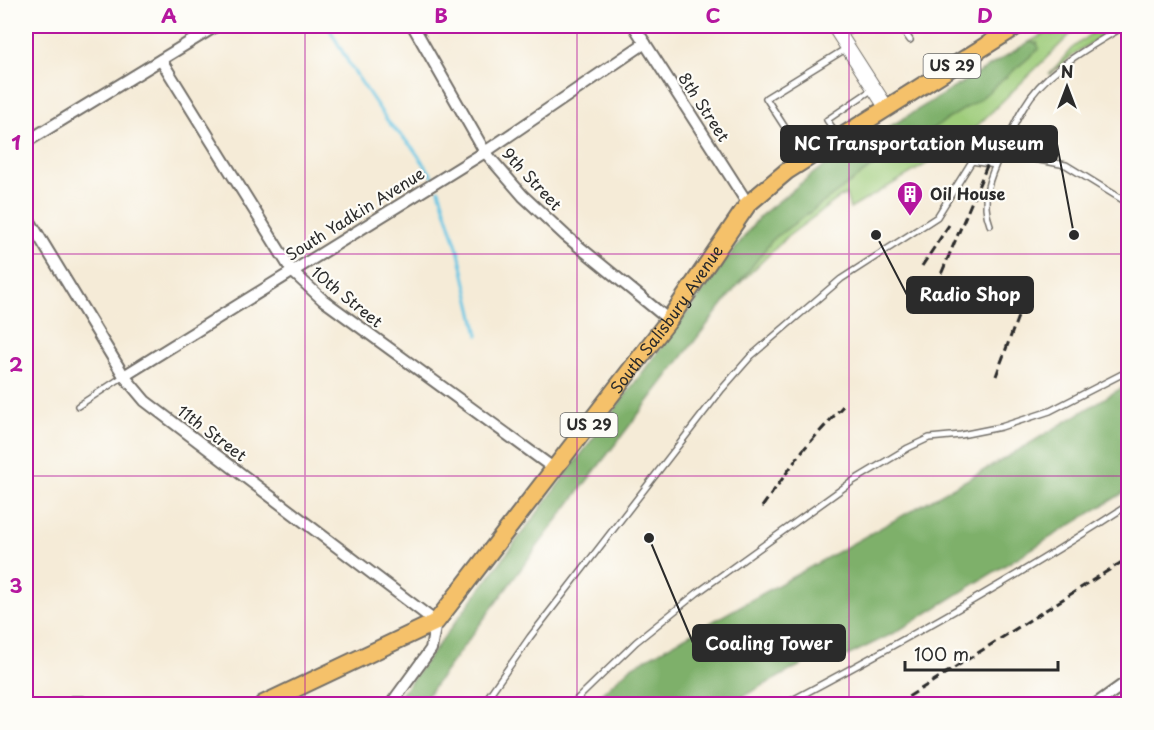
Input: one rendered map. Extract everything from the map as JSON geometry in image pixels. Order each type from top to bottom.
[{"type":"main road","name":"South Salisbury Avenue","points":[[263,705],[436,622],[556,470],[669,320],[748,204],[806,159],[1017,26]]},
{"type":"street","points":[[26,142],[216,26]]},
{"type":"street","name":"9th Street","points":[[413,26],[485,152],[523,196],[557,228],[669,320]]},
{"type":"street","name":"8th Street","points":[[634,26],[748,204]]},
{"type":"street","points":[[841,36],[886,107]]},
{"type":"street","name":"South Yadkin Avenue","points":[[124,376],[485,152],[645,43]]},
{"type":"street","name":"10th Street","points":[[161,60],[292,271],[323,300],[556,470]]},
{"type":"street","name":"11th Street","points":[[26,215],[124,376],[145,401],[436,622]]},
{"type":"street","points":[[391,705],[430,650],[436,622]]},
{"type":"street","points":[[1096,705],[1128,681]]},
{"type":"lane","points":[[806,159],[766,98],[841,36],[857,26]]},
{"type":"lane","points":[[900,26],[910,40]]},
{"type":"lane","points":[[990,225],[985,205],[995,165],[1025,105],[1045,81],[1065,64],[1124,26]]},
{"type":"lane","points":[[838,138],[827,120],[874,89]]},
{"type":"lane","points":[[1001,153],[1066,165],[1093,179],[1112,195],[1128,203]]},
{"type":"lane","points":[[483,705],[530,637],[722,389],[751,356],[841,279],[937,217],[972,160],[995,165]]},
{"type":"lane","points":[[1120,197],[1128,192]]},
{"type":"lane","points":[[572,705],[636,642],[697,593],[853,481],[929,438],[961,435],[1001,427],[1050,411],[1128,371]]},
{"type":"lane","name":"South Yadkin Avenue","points":[[78,406],[124,376]]},
{"type":"lane","points":[[785,705],[906,640],[1055,554],[1128,505]]},
{"type":"lane","points":[[66,705],[66,702],[77,698],[83,699],[87,705]]},
{"type":"green space","points":[[1061,26],[1079,26],[970,133],[940,156],[850,209],[846,194],[839,198],[787,237],[733,290],[773,239],[880,161],[921,137],[1037,43],[1029,42],[1050,31],[1052,34]]},
{"type":"green space","points":[[1101,26],[1118,26],[1078,51],[1049,75],[1071,49]]},
{"type":"green space","points":[[1029,42],[1037,43],[1039,49],[979,100],[880,161],[773,239],[557,520],[421,704],[394,704],[759,217],[815,172]]},
{"type":"green space","points":[[1128,384],[1128,490],[896,632],[847,656],[810,660],[729,704],[590,704],[631,667],[997,463]]},
{"type":"waterway","points":[[328,26],[351,67],[389,123],[412,147],[434,178]]},
{"type":"waterway","points":[[439,190],[459,253],[478,335]]},
{"type":"railway","points":[[931,298],[989,161]]},
{"type":"railway","points":[[922,266],[949,225]]},
{"type":"railway","points":[[996,376],[1023,303]]},
{"type":"railway","points":[[762,507],[803,450],[843,406]]},
{"type":"railway","points":[[897,704],[1128,558]]},
{"type":"place","name":"Oil House","points":[[910,217]]},
{"type":"place","name":"Radio Shop","points":[[876,235]]},
{"type":"place","name":"NC Transportation Museum","points":[[1074,235]]},
{"type":"place","name":"Coaling Tower","points":[[649,538]]}]
